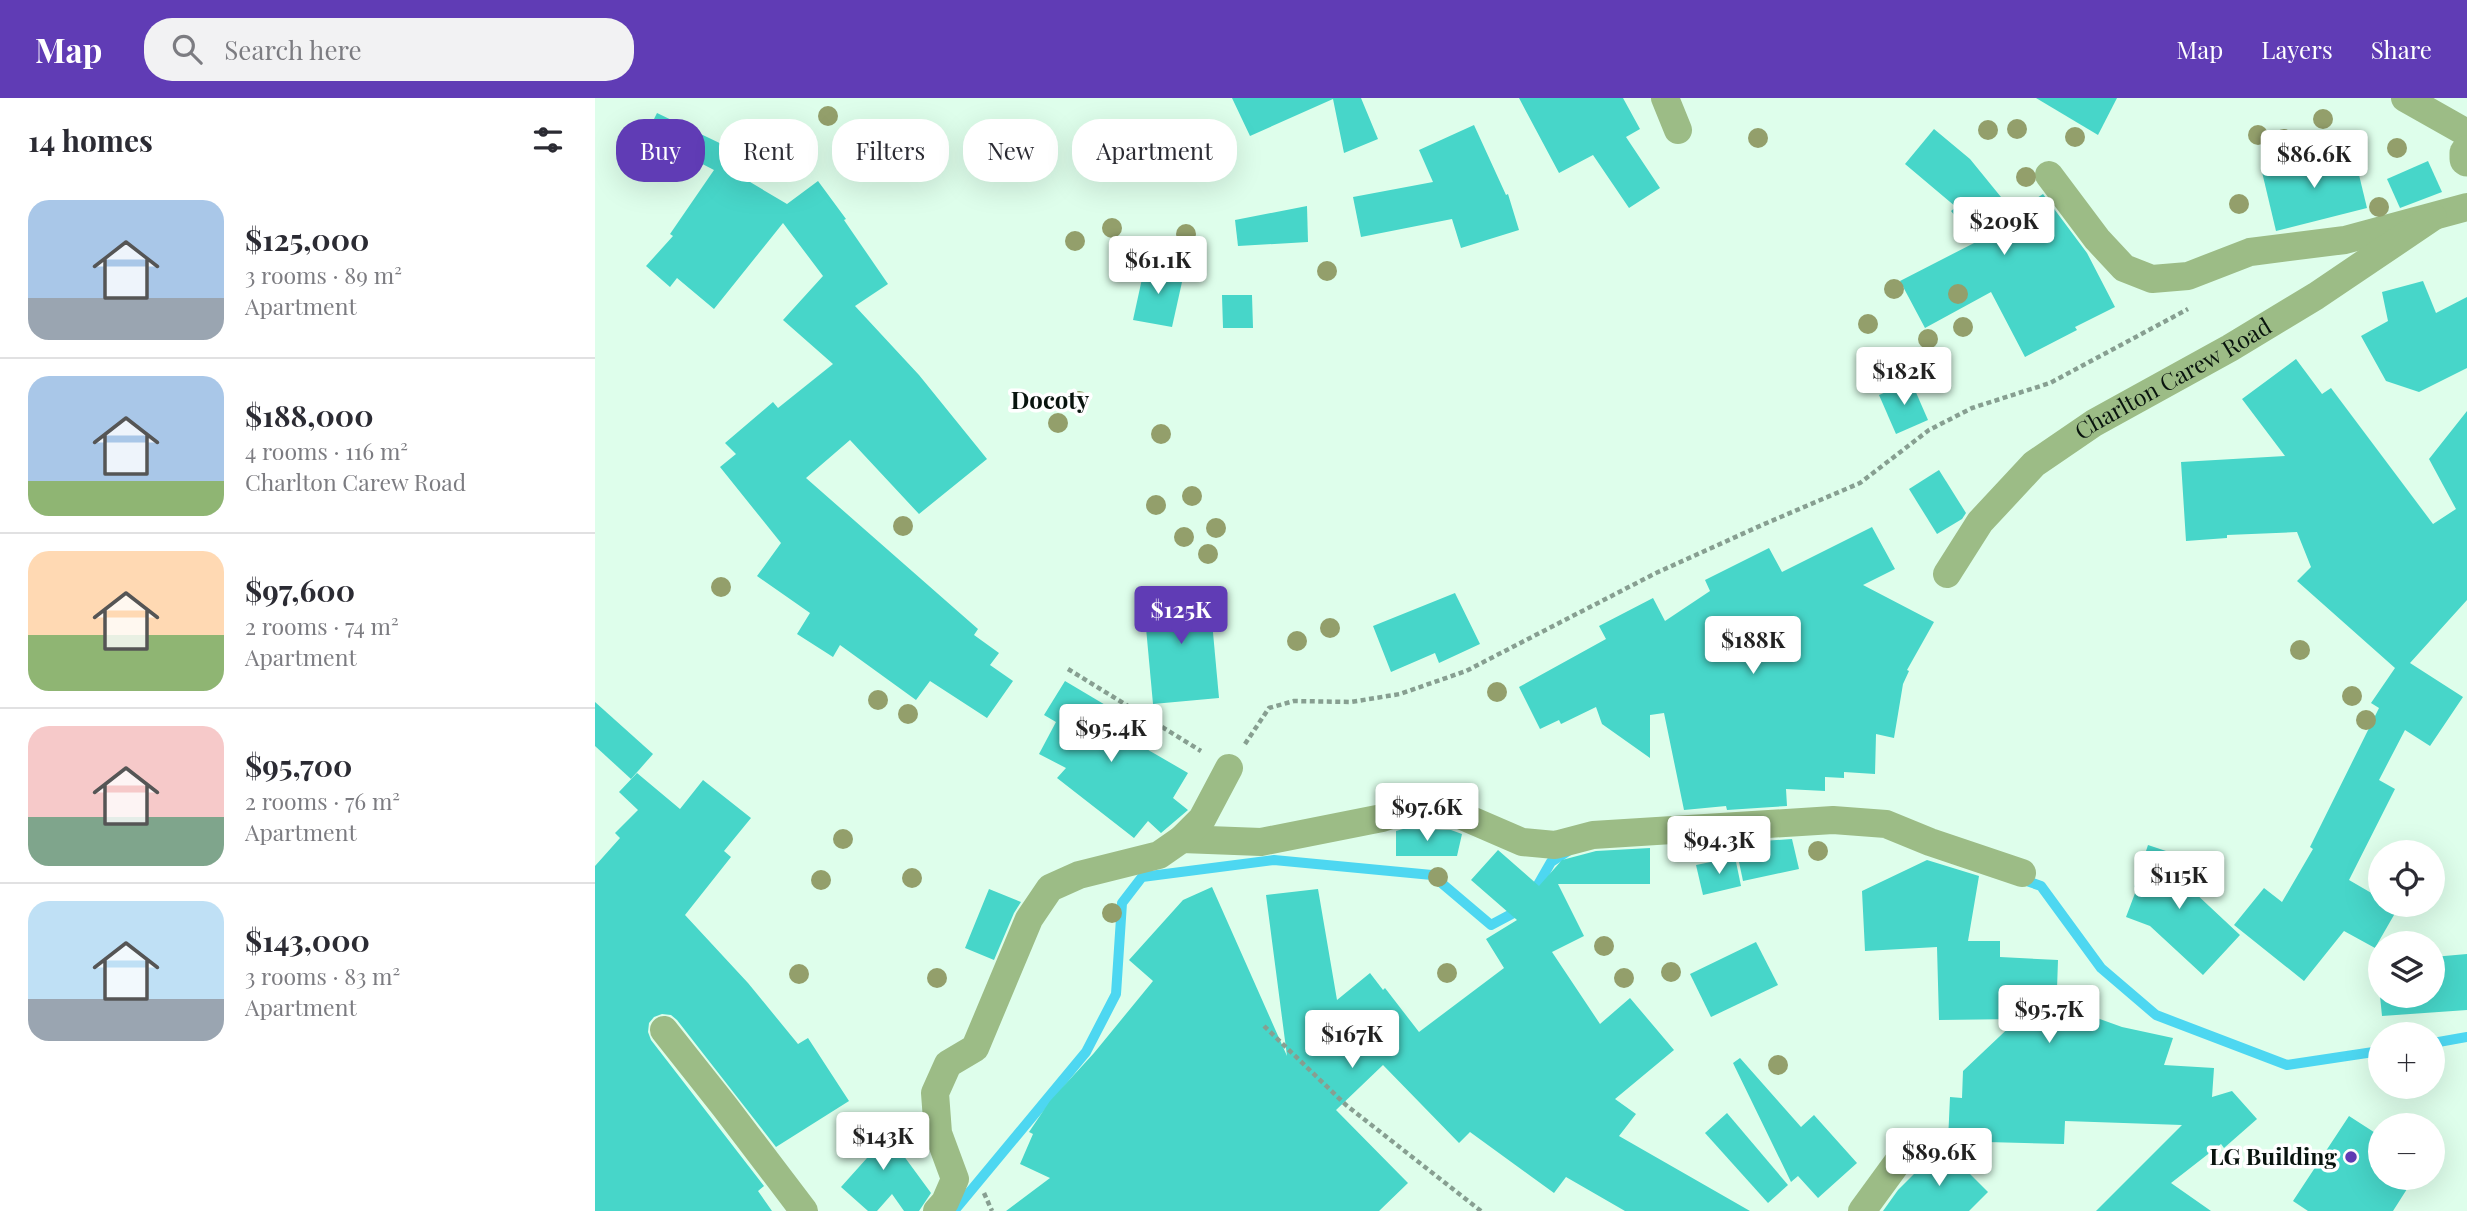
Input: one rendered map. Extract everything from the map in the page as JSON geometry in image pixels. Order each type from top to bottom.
[{"type":"street","points":[[1665,98],[1678,130]]},
{"type":"street","points":[[2405,98],[2467,133]]},
{"type":"street","points":[[2049,175],[2097,239],[2124,268],[2152,279],[2188,276],[2250,252],[2344,240],[2467,207]]},
{"type":"street","name":"Charlton Carew Road","points":[[1947,574],[1979,522],[2034,464],[2094,423],[2230,348],[2316,296],[2433,217]]},
{"type":"street","points":[[937,1211],[945,1202],[955,1179],[938,1133],[935,1093],[948,1063],[975,1048],[1029,919],[1050,888],[1079,876],[1159,855],[1182,839],[1202,819],[1229,768]]},
{"type":"street","points":[[1182,839],[1261,842],[1400,812],[1455,813],[1522,842],[1555,845],[1593,835],[1833,820],[1887,824],[1930,842],[2022,873]]},
{"type":"street","points":[[664,1030],[804,1211]]},
{"type":"street","points":[[1862,1211],[1908,1147]]},
{"type":"path","points":[[1067,668],[1229,768],[1269,708],[1294,701],[1351,702],[1400,694],[1466,671],[1656,573],[1860,483],[1929,430],[1972,408],[2050,383],[2193,307]]},
{"type":"path","points":[[1263,1026],[1346,1105],[1481,1211]]},
{"type":"building","points":[[1232,98],[1361,98],[1378,139],[1344,153],[1333,99],[1250,136]]},
{"type":"building","points":[[1519,98],[1623,98],[1640,129],[1626,137],[1660,188],[1629,208],[1593,155],[1559,173]]},
{"type":"building","points":[[2036,98],[2117,98],[2098,135]]},
{"type":"building","points":[[657,113],[670,119],[654,119]]},
{"type":"building","points":[[1474,125],[1506,195],[1508,194],[1519,230],[1461,248],[1452,219],[1361,237],[1353,197],[1433,182],[1419,150]]},
{"type":"building","points":[[1934,129],[1970,159],[2014,213],[2043,194],[2087,253],[2115,307],[2025,357],[1991,292],[1925,328],[1900,281],[1976,242],[1951,211],[1956,207],[1905,164]]},
{"type":"building","points":[[705,136],[719,143],[719,182],[750,182],[787,204],[818,181],[888,284],[855,306],[919,375],[987,459],[919,514],[850,440],[806,478],[978,629],[974,635],[999,653],[990,665],[1013,681],[987,718],[930,681],[916,700],[840,645],[833,657],[797,634],[810,613],[757,576],[781,543],[720,467],[736,454],[725,443],[773,402],[778,408],[833,364],[783,320],[823,276],[783,223],[714,309],[677,278],[670,287],[646,266],[673,236],[670,234],[714,170],[705,165]]},
{"type":"building","points":[[2353,150],[2367,208],[2276,231],[2262,172]]},
{"type":"building","points":[[2428,161],[2442,192],[2400,208],[2387,179]]},
{"type":"building","points":[[1307,206],[1308,242],[1238,246],[1235,220]]},
{"type":"building","points":[[1145,265],[1184,273],[1172,327],[1133,320]]},
{"type":"building","points":[[2423,281],[2436,313],[2467,297],[2467,368],[2419,392],[2386,381],[2361,336],[2388,321],[2382,292]]},
{"type":"building","points":[[1222,295],[1252,295],[1253,328],[1223,328]]},
{"type":"building","points":[[2296,359],[2322,394],[2331,388],[2433,524],[2456,509],[2429,459],[2467,411],[2467,600],[2410,663],[2463,697],[2430,746],[2405,730],[2379,780],[2395,789],[2349,880],[2368,891],[2368,917],[2393,917],[2385,931],[2368,931],[2368,944],[2344,931],[2304,981],[2234,925],[2264,888],[2282,902],[2313,849],[2310,847],[2379,708],[2371,703],[2395,668],[2297,581],[2311,567],[2297,532],[2227,535],[2227,538],[2186,541],[2181,462],[2285,456],[2242,399]]},
{"type":"building","points":[[1911,381],[1928,420],[1896,434],[1879,395]]},
{"type":"building","points":[[1939,470],[1966,513],[1962,519],[1937,534],[1909,489]]},
{"type":"building","points":[[1872,527],[1895,569],[1863,585],[1934,622],[1907,670],[1909,671],[1903,684],[1894,738],[1876,734],[1875,774],[1844,772],[1844,778],[1825,777],[1825,791],[1786,789],[1787,806],[1727,810],[1726,806],[1684,810],[1664,713],[1650,715],[1650,758],[1602,724],[1596,707],[1561,724],[1559,720],[1540,729],[1519,687],[1606,639],[1599,626],[1653,598],[1665,621],[1710,591],[1705,580],[1769,548],[1782,572]]},
{"type":"building","points":[[1209,589],[1219,698],[1153,704],[1143,595]]},
{"type":"building","points":[[1455,593],[1480,644],[1439,663],[1435,653],[1391,672],[1373,626]]},
{"type":"building","points":[[1065,681],[1139,725],[1131,740],[1188,773],[1173,798],[1188,810],[1161,833],[1148,821],[1134,838],[1057,778],[1066,768],[1039,754],[1056,722],[1044,715]]},
{"type":"building","points":[[595,702],[653,754],[631,779],[595,746]]},
{"type":"building","points":[[637,773],[680,809],[703,780],[751,818],[724,851],[731,857],[685,915],[748,983],[798,1044],[808,1038],[849,1101],[776,1147],[677,1020],[671,1015],[662,1014],[649,1023],[651,1040],[764,1186],[758,1191],[772,1211],[595,1211],[595,866],[620,838],[615,833],[638,810],[619,792]]},
{"type":"building","points":[[1451,830],[1462,834],[1457,856],[1396,856],[1396,831]]},
{"type":"building","points":[[1792,839],[1799,869],[1743,881],[1735,843]]},
{"type":"building","points":[[2148,845],[2184,857],[2178,877],[2240,935],[2203,975],[2150,926],[2126,917]]},
{"type":"building","points":[[1650,848],[1650,884],[1558,884],[1584,936],[1552,952],[1600,1024],[1630,998],[1674,1050],[1615,1099],[1636,1114],[1619,1136],[1750,1211],[1625,1211],[1566,1177],[1554,1193],[1470,1132],[1459,1143],[1383,1065],[1336,1110],[1408,1183],[1379,1211],[1006,1211],[1050,1178],[1020,1164],[1033,1134],[1029,1132],[1050,1101],[1094,1053],[1153,981],[1129,960],[1183,900],[1212,887],[1287,1056],[1266,895],[1318,889],[1337,1000],[1370,973],[1419,1032],[1504,968],[1486,939],[1517,920],[1471,880],[1498,850],[1539,886],[1562,860],[1596,851]]},
{"type":"building","points":[[1735,857],[1741,886],[1703,895],[1696,865]]},
{"type":"building","points":[[1927,860],[1979,876],[1968,941],[2000,941],[2000,957],[2058,960],[2057,989],[2098,990],[2097,1018],[2122,1027],[2173,1038],[2164,1065],[2214,1068],[2212,1097],[2232,1091],[2257,1119],[2224,1148],[2221,1144],[2171,1183],[2211,1211],[2096,1211],[2182,1125],[2065,1121],[2064,1144],[1948,1141],[1950,1097],[1962,1098],[1963,1071],[2018,1019],[1939,1020],[1937,947],[1865,951],[1862,891]]},
{"type":"building","points":[[989,889],[1021,902],[994,960],[965,948]]},
{"type":"building","points":[[1756,942],[1778,985],[1711,1017],[1690,974]]},
{"type":"building","points":[[2467,954],[2467,1010],[2382,1016],[2381,1008],[2445,1008],[2445,956]]},
{"type":"building","points":[[1740,1058],[1801,1127],[1814,1115],[1857,1163],[1818,1198],[1798,1176],[1791,1182],[1733,1063]]},
{"type":"building","points":[[1727,1113],[1788,1185],[1768,1203],[1705,1133]]},
{"type":"building","points":[[873,1114],[931,1193],[919,1211],[904,1211],[892,1194],[877,1211],[868,1211],[841,1187],[867,1158],[848,1133]]},
{"type":"building","name":"LG Building","points":[[2349,1116],[2368,1128],[2368,1190],[2406,1190],[2393,1211],[2308,1211],[2293,1201]]},
{"type":"building","points":[[1942,1146],[1988,1192],[1969,1211],[1883,1211],[1898,1190]]},
{"type":"waterway","points":[[1674,841],[1693,844],[1724,840]]},
{"type":"waterway","points":[[1531,897],[1551,862],[1568,851]]},
{"type":"waterway","points":[[954,1211],[1086,1052],[1116,994],[1122,903],[1142,877],[1274,860],[1432,875],[1491,925],[1521,909]]},
{"type":"waterway","points":[[2021,879],[2041,886],[2101,968],[2156,1015],[2287,1065],[2368,1053]]},
{"type":"waterway","points":[[2445,1041],[2467,1037]]},
{"type":"place","name":"LG Building","points":[[2351,1157]]},
{"type":"district","name":"Docoty","points":[[1050,401]]}]
